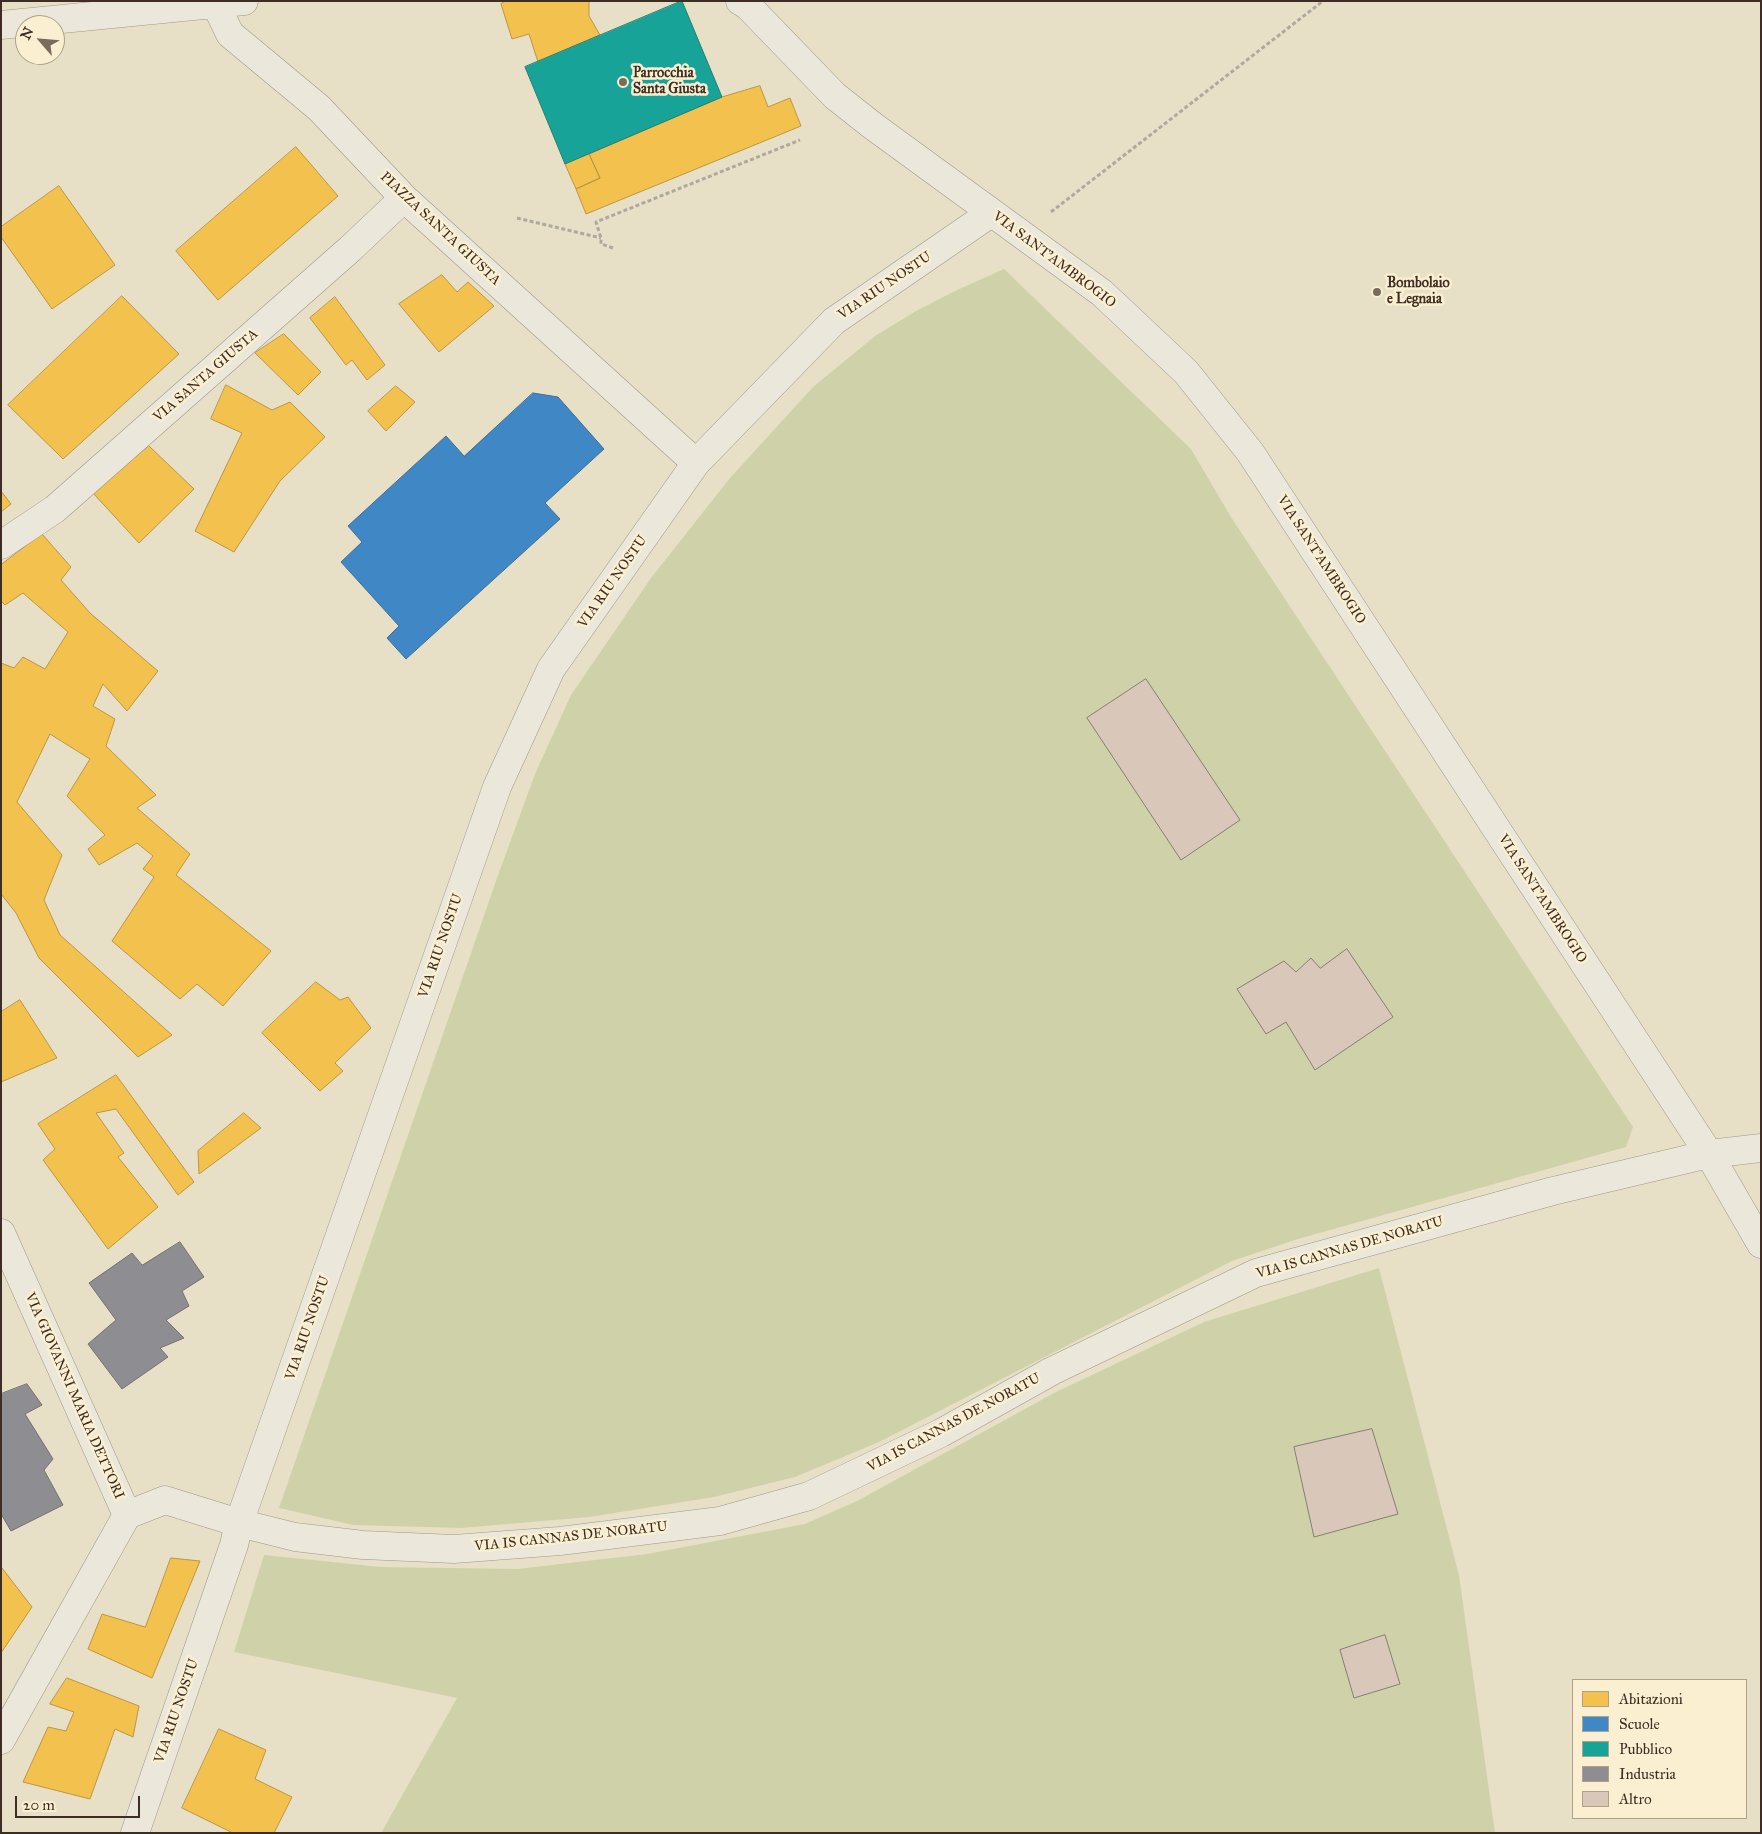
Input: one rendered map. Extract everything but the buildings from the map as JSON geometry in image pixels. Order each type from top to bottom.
[{"type":"street","points":[[1,25],[244,1]]},
{"type":"street","name":"VIA SANT'AMBROGIO","points":[[740,1],[748,6],[835,96],[873,126],[1102,293],[1186,372],[1250,452],[1709,1154],[1761,1244]]},
{"type":"street","name":"PIAZZA SANTA GIUSTA","points":[[216,5],[230,34],[319,108],[404,198],[696,463]]},
{"type":"street","name":"VIA SANTA GIUSTA","points":[[1,545],[55,509],[350,249],[404,198]]},
{"type":"street","name":"VIA RIU NOSTU","points":[[135,1833],[240,1523],[497,787],[551,669],[696,463],[834,321],[991,213]]},
{"type":"street","name":"VIA IS CANNAS DE NORATU","points":[[127,1515],[165,1500],[294,1537],[363,1545],[454,1549],[560,1541],[720,1521],[809,1496],[941,1433],[1052,1372],[1256,1273],[1553,1191],[1709,1154],[1761,1148]]},
{"type":"street","name":"VIA GIOVANNI MARIA DETTORI","points":[[1,1234],[127,1515],[1,1740]]},
{"type":"path","points":[[1022,235],[1323,1]]},
{"type":"path","points":[[613,248],[601,244],[596,222],[800,140]]},
{"type":"path","points":[[517,218],[601,238]]},
{"type":"green space","points":[[1004,269],[1191,449],[1231,517],[1633,1127],[1626,1147],[1298,1239],[1232,1261],[879,1442],[795,1477],[714,1497],[590,1517],[461,1528],[353,1525],[279,1508],[497,878],[535,774],[571,695],[651,578],[730,478],[813,387],[875,336],[916,311]]},
{"type":"green space","points":[[1379,1268],[1459,1575],[1495,1833],[381,1833],[457,1698],[234,1652],[264,1555],[381,1567],[517,1569],[647,1554],[805,1524],[857,1501],[1056,1392],[1204,1322]]},
{"type":"place","name":"Parrocchia Santa Giusta","points":[[623,82]]},
{"type":"place","name":"Bombolaio e Legnaia","points":[[1377,292]]}]
